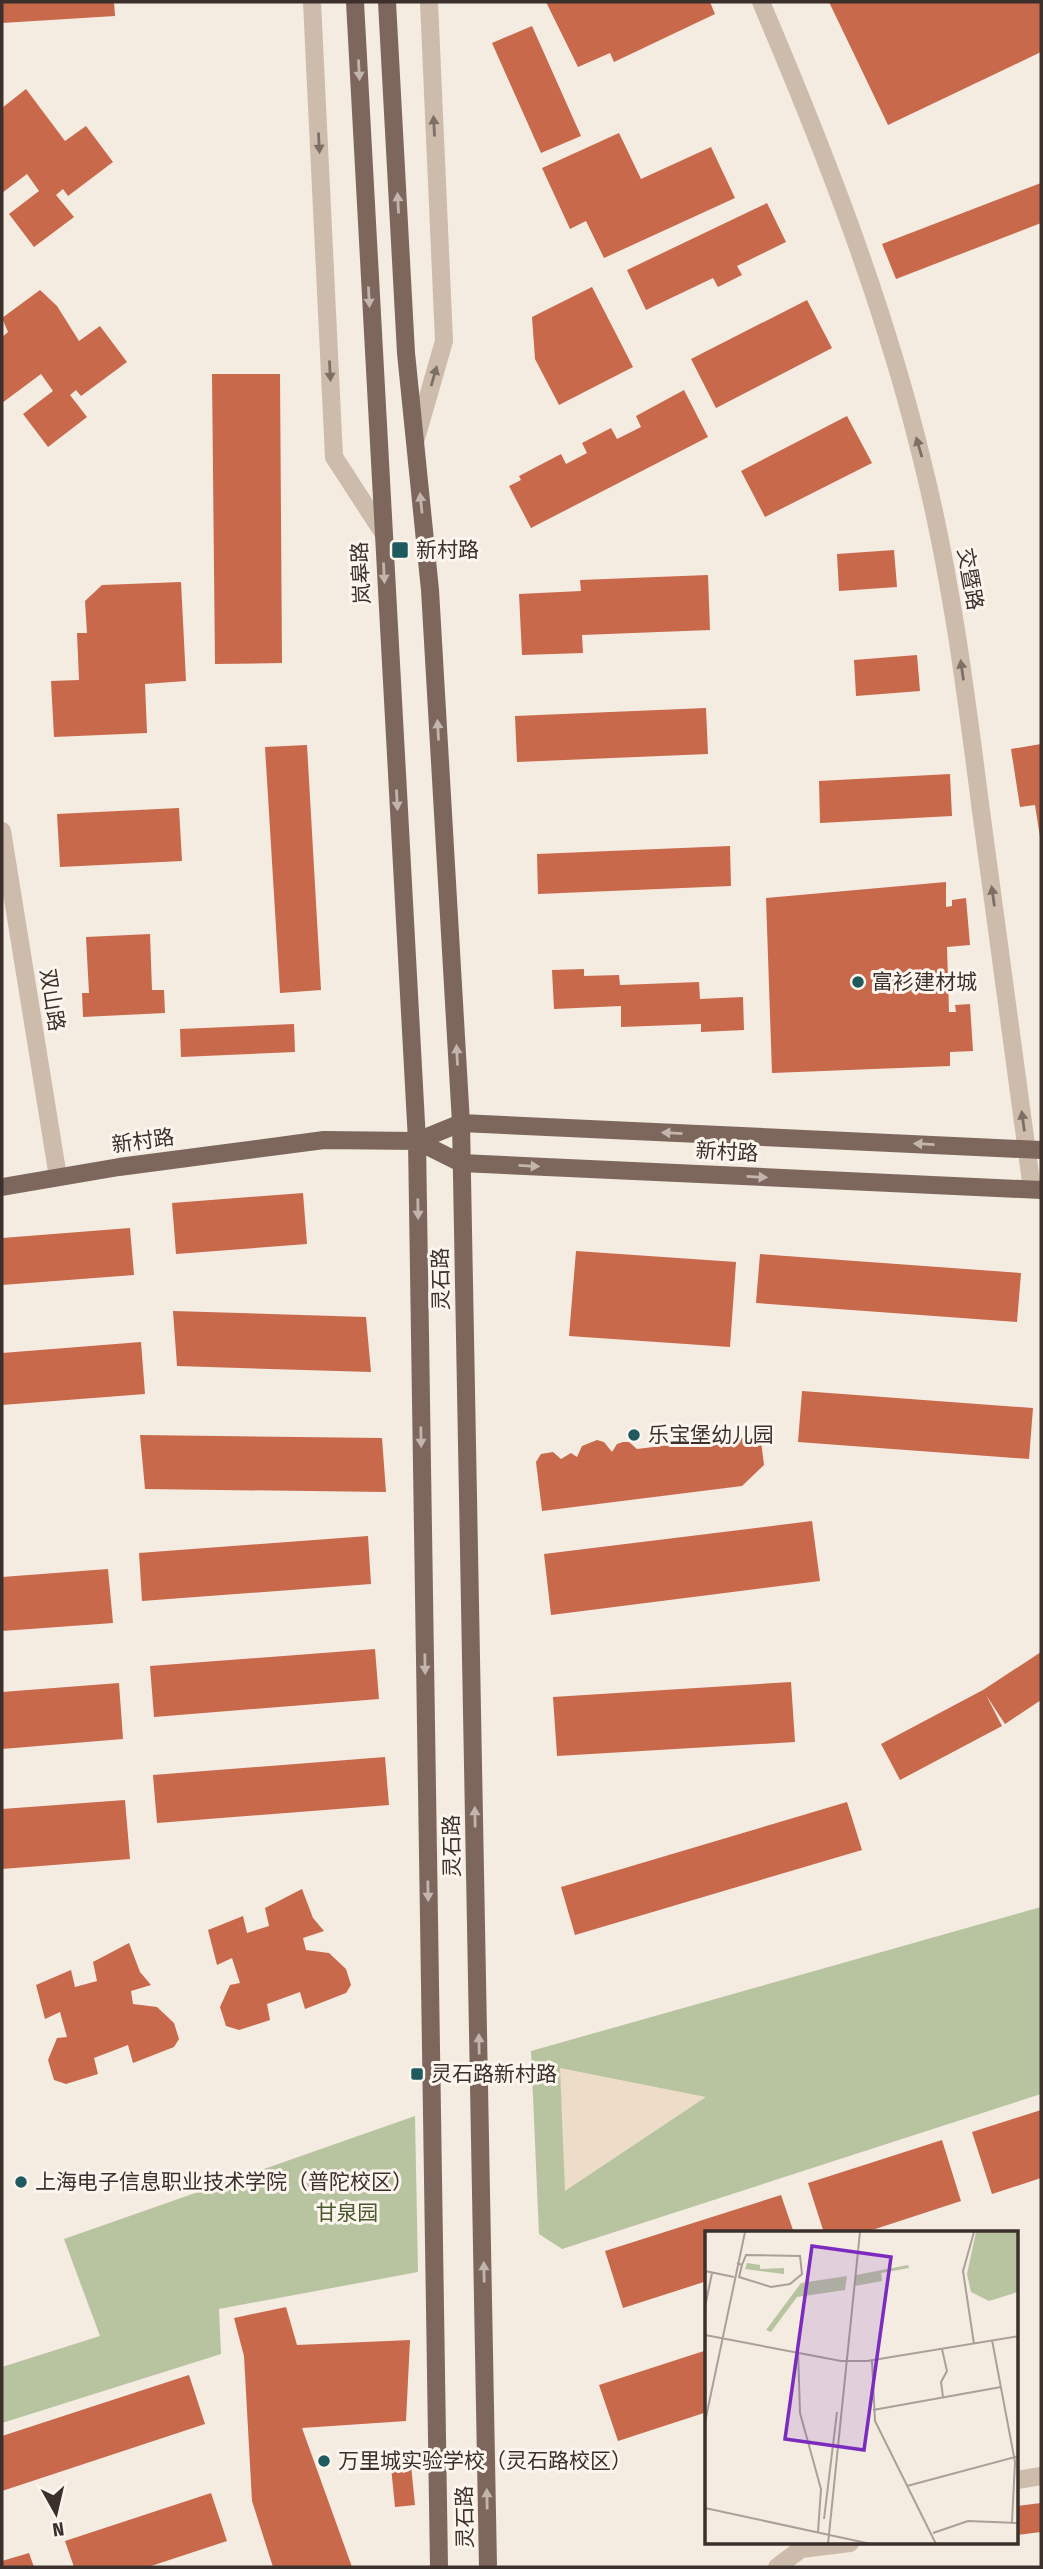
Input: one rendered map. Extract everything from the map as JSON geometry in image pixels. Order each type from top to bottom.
[{"type":"main road","name":"岚皋路","points":[[355,2],[416,1141]]},
{"type":"main road","points":[[387,2],[406,353],[430,590],[461,1123]]},
{"type":"main road","name":"新村路","points":[[2,1187],[324,1140],[416,1141],[461,1123],[1034,1149]]},
{"type":"main road","name":"灵石路","points":[[461,1123],[488,2567]]},
{"type":"main road","name":"新村路","points":[[416,1141],[461,1163],[1037,1189]]},
{"type":"main road","name":"灵石路","points":[[416,1141],[439,2567]]},
{"type":"street","points":[[312,2],[334,457],[382,531]]},
{"type":"street","points":[[415,442],[444,341],[429,2]]},
{"type":"street","name":"交暨路","points":[[761,2],[805,105],[860,257],[922,458],[944,558],[962,667],[1034,1149],[1037,1189]]},
{"type":"street","name":"双山路","points":[[2,831],[58,1177]]},
{"type":"street","points":[[1018,2480],[1041,2476]]},
{"type":"street","points":[[777,2567],[802,2549],[841,2544]]},
{"type":"green space","points":[[1041,1907],[1041,2094],[562,2249],[539,2234],[531,2051]]},
{"type":"green space","name":"甘泉园","points":[[415,2116],[418,2272],[219,2309],[221,2354],[2,2423],[2,2367],[100,2336],[64,2239]]},
{"type":"shaded area","points":[[560,2068],[706,2097],[565,2191]]},
{"type":"building","points":[[2,2],[114,2],[115,16],[2,23]]},
{"type":"building","points":[[546,2],[710,2],[715,14],[614,62],[610,53],[578,67]]},
{"type":"building","points":[[829,2],[1041,2],[1041,52],[888,125]]},
{"type":"building","points":[[532,26],[581,136],[541,153],[492,43]]},
{"type":"building","points":[[26,89],[65,141],[86,126],[113,162],[68,196],[63,189],[56,195],[74,217],[34,247],[9,214],[39,191],[27,174],[2,193],[2,108]]},
{"type":"building","points":[[619,133],[641,179],[711,147],[735,198],[604,258],[586,221],[570,229],[542,168]]},
{"type":"building","points":[[1041,183],[1041,223],[896,279],[882,244]]},
{"type":"building","points":[[767,203],[786,242],[737,266],[742,275],[718,287],[713,278],[646,310],[627,270]]},
{"type":"building","points":[[592,287],[633,367],[559,405],[535,359],[532,317]]},
{"type":"building","points":[[40,290],[57,306],[79,341],[100,326],[127,362],[81,396],[76,390],[70,395],[87,417],[48,447],[23,414],[53,391],[41,374],[2,403],[2,337],[8,332],[2,318]]},
{"type":"building","points":[[807,300],[832,348],[716,408],[691,359]]},
{"type":"building","points":[[212,374],[280,374],[282,663],[215,664]]},
{"type":"building","points":[[684,390],[708,437],[531,528],[509,486],[521,480],[519,476],[561,454],[566,464],[587,453],[582,443],[611,428],[617,439],[641,427],[636,416]]},
{"type":"building","points":[[847,416],[872,463],[765,517],[741,471]]},
{"type":"building","points":[[894,550],[897,587],[839,591],[837,554]]},
{"type":"building","points":[[708,575],[710,630],[582,635],[583,653],[522,655],[519,594],[581,591],[580,580]]},
{"type":"building","points":[[181,582],[186,681],[145,684],[147,733],[54,737],[51,681],[79,680],[77,633],[87,633],[85,601],[102,585]]},
{"type":"building","points":[[917,655],[920,691],[856,696],[854,660]]},
{"type":"building","points":[[706,708],[708,754],[517,762],[515,716]]},
{"type":"building","points":[[1041,744],[1040,837],[1035,805],[1020,807],[1011,749]]},
{"type":"building","points":[[307,745],[321,990],[280,993],[265,747]]},
{"type":"building","points":[[950,774],[952,816],[820,823],[819,781]]},
{"type":"building","points":[[179,808],[182,861],[60,867],[57,814]]},
{"type":"building","points":[[730,846],[731,886],[538,894],[537,854]]},
{"type":"building","name":"富衫建材城","points":[[946,882],[946,907],[952,906],[952,900],[966,898],[970,945],[947,947],[949,1012],[956,1012],[955,1005],[970,1004],[973,1051],[950,1052],[950,1066],[772,1073],[766,898]]},
{"type":"building","points":[[150,934],[152,990],[164,990],[165,1013],[83,1017],[82,993],[89,993],[86,937]]},
{"type":"building","points":[[584,969],[584,976],[619,975],[620,985],[699,982],[700,999],[743,997],[744,1030],[701,1032],[701,1024],[621,1027],[621,1006],[554,1009],[552,970]]},
{"type":"building","points":[[294,1024],[295,1052],[181,1057],[180,1029]]},
{"type":"building","points":[[303,1193],[307,1244],[176,1254],[172,1203]]},
{"type":"building","points":[[130,1228],[134,1275],[2,1285],[2,1238]]},
{"type":"building","points":[[576,1251],[736,1262],[730,1347],[569,1336]]},
{"type":"building","points":[[760,1254],[1021,1273],[1017,1322],[756,1303]]},
{"type":"building","points":[[173,1311],[366,1317],[371,1372],[177,1366]]},
{"type":"building","points":[[141,1342],[145,1394],[2,1405],[2,1353]]},
{"type":"building","points":[[802,1391],[1033,1408],[1029,1459],[798,1442]]},
{"type":"building","points":[[140,1435],[382,1438],[386,1492],[145,1489]]},
{"type":"building","points":[[736,1437],[761,1441],[764,1465],[742,1486],[542,1511],[536,1462],[541,1454],[553,1452],[561,1459],[571,1453],[577,1457],[582,1446],[597,1440],[604,1442],[612,1452],[617,1444],[623,1442],[629,1442],[637,1449]]},
{"type":"building","points":[[812,1521],[820,1581],[551,1615],[544,1554]]},
{"type":"building","points":[[368,1536],[371,1584],[142,1601],[139,1553]]},
{"type":"building","points":[[108,1569],[113,1623],[2,1631],[2,1577]]},
{"type":"building","points":[[375,1649],[379,1699],[154,1717],[150,1666]]},
{"type":"building","points":[[1041,1652],[1041,1700],[1005,1724],[986,1695],[1002,1726],[900,1780],[881,1744],[983,1690]]},
{"type":"building","points":[[791,1682],[795,1742],[557,1756],[553,1697]]},
{"type":"building","points":[[119,1683],[123,1739],[2,1749],[2,1692]]},
{"type":"building","points":[[385,1757],[389,1805],[157,1823],[153,1775]]},
{"type":"building","points":[[125,1800],[130,1859],[2,1869],[2,1809]]},
{"type":"building","points":[[847,1802],[862,1850],[575,1935],[561,1887]]},
{"type":"building","points":[[302,1889],[313,1918],[324,1931],[303,1938],[306,1950],[329,1953],[346,1969],[351,1985],[346,1993],[305,2009],[300,1992],[267,2004],[270,2020],[239,2030],[226,2026],[220,2007],[230,1985],[240,1983],[232,1958],[217,1965],[208,1930],[243,1916],[247,1933],[269,1926],[265,1908]]},
{"type":"building","points":[[129,1943],[140,1972],[151,1985],[131,1991],[133,2004],[157,2007],[174,2023],[179,2039],[174,2047],[133,2063],[128,2045],[94,2058],[98,2074],[66,2084],[54,2080],[48,2060],[57,2038],[67,2037],[60,2012],[45,2019],[36,1985],[71,1970],[75,1987],[97,1981],[93,1962]]},
{"type":"building","points":[[1041,2110],[1041,2178],[992,2194],[972,2132]]},
{"type":"building","points":[[942,2140],[961,2201],[869,2231],[823,2231],[808,2183]]},
{"type":"building","points":[[781,2195],[793,2231],[705,2231],[705,2282],[623,2308],[605,2251]]},
{"type":"building","points":[[286,2307],[297,2345],[410,2340],[406,2421],[302,2428],[352,2567],[273,2567],[252,2501],[244,2356],[234,2318]]},
{"type":"building","points":[[705,2351],[705,2413],[618,2441],[599,2385]]},
{"type":"building","points":[[189,2375],[205,2424],[2,2491],[2,2436]]},
{"type":"building","points":[[410,2455],[415,2505],[395,2507],[390,2457]]},
{"type":"building","points":[[211,2493],[227,2541],[148,2567],[74,2567],[65,2541]]},
{"type":"building","points":[[1041,2503],[1041,2532],[1018,2535],[1018,2506]]},
{"type":"building","points":[[29,2553],[34,2567],[2,2567],[2,2561]]},
{"type":"place","name":"新村路","points":[[400,550]]},
{"type":"place","name":"富衫建材城","points":[[858,982]]},
{"type":"place","name":"乐宝堡幼儿园","points":[[634,1435]]},
{"type":"place","name":"灵石路新村路","points":[[417,2074]]},
{"type":"place","name":"上海电子信息职业技术学院（普陀校区）","points":[[21,2182]]},
{"type":"place","name":"万里城实验学校（灵石路校区）","points":[[324,2461]]}]
